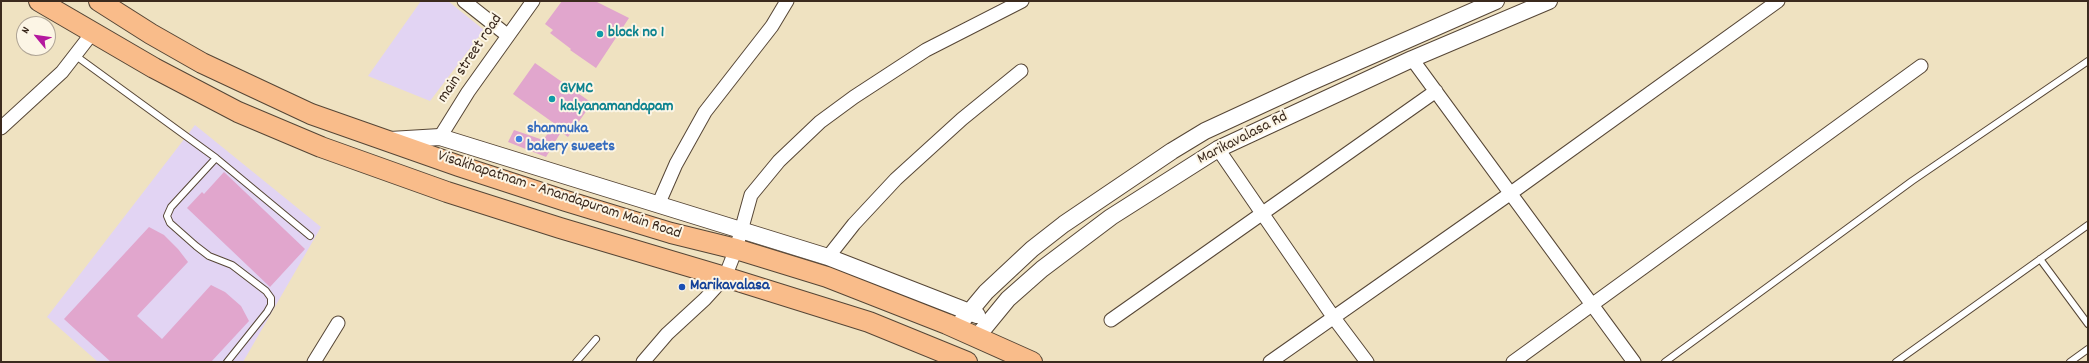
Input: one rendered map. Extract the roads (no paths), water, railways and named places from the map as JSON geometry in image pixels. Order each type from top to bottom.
[{"type":"main road","name":"Visakhapatnam - Anandapuram Main Road","points":[[39,1],[154,68],[231,108],[320,147],[447,192],[545,223],[725,276],[869,322],[968,362]]},
{"type":"main road","name":"Visakhapatnam - Anandapuram Main Road","points":[[99,1],[151,34],[202,62],[311,114],[566,201],[671,232],[738,240],[956,328],[1032,362]]},
{"type":"street","points":[[464,1],[507,35]]},
{"type":"street","name":"main street road","points":[[440,137],[468,92],[507,35],[533,1]]},
{"type":"street","points":[[658,205],[676,164],[705,112],[764,38],[787,1]]},
{"type":"street","points":[[643,362],[667,334],[705,299],[725,276],[738,240],[751,195],[779,161],[820,122],[854,97],[926,50],[1022,1]]},
{"type":"street","name":"Marikavalasa Rd","points":[[956,328],[968,311],[1011,268],[1064,224],[1172,151],[1205,131],[1309,83],[1496,1]]},
{"type":"street","name":"Marikavalasa Rd","points":[[976,338],[1008,299],[1042,269],[1104,222],[1218,148],[1412,59],[1548,1]]},
{"type":"street","points":[[1270,362],[1511,193],[1778,1]]},
{"type":"street","points":[[1,128],[62,72],[76,56],[93,32]]},
{"type":"street","points":[[1412,59],[1634,362]]},
{"type":"street","points":[[1513,362],[1593,306],[1921,66]]},
{"type":"street","points":[[828,257],[854,224],[896,179],[962,119],[1021,71]]},
{"type":"street","points":[[1111,320],[1436,91]]},
{"type":"street","points":[[384,140],[440,137],[658,205],[738,240],[828,257],[990,320]]},
{"type":"street","points":[[1218,148],[1334,318],[1367,362]]},
{"type":"street","points":[[314,362],[338,323]]},
{"type":"lane","points":[[76,56],[216,158],[310,236]]},
{"type":"lane","points":[[1664,362],[1912,180],[2088,61]]},
{"type":"lane","points":[[216,158],[171,207],[167,216],[170,223],[196,246],[209,256],[232,265],[266,291],[271,298],[271,305],[267,312],[227,362]]},
{"type":"lane","points":[[1896,362],[2088,225]]},
{"type":"lane","points":[[2040,259],[2088,324]]},
{"type":"lane","points":[[576,362],[596,339]]},
{"type":"lane","points":[[2070,362],[2088,349]]},
{"type":"place","name":"block no 1","points":[[600,34]]},
{"type":"place","name":"GVMC kalyanamandapam","points":[[552,99]]},
{"type":"place","name":"shanmuka bakery sweets","points":[[519,139]]},
{"type":"place","name":"Marikavalasa","points":[[682,287]]}]
